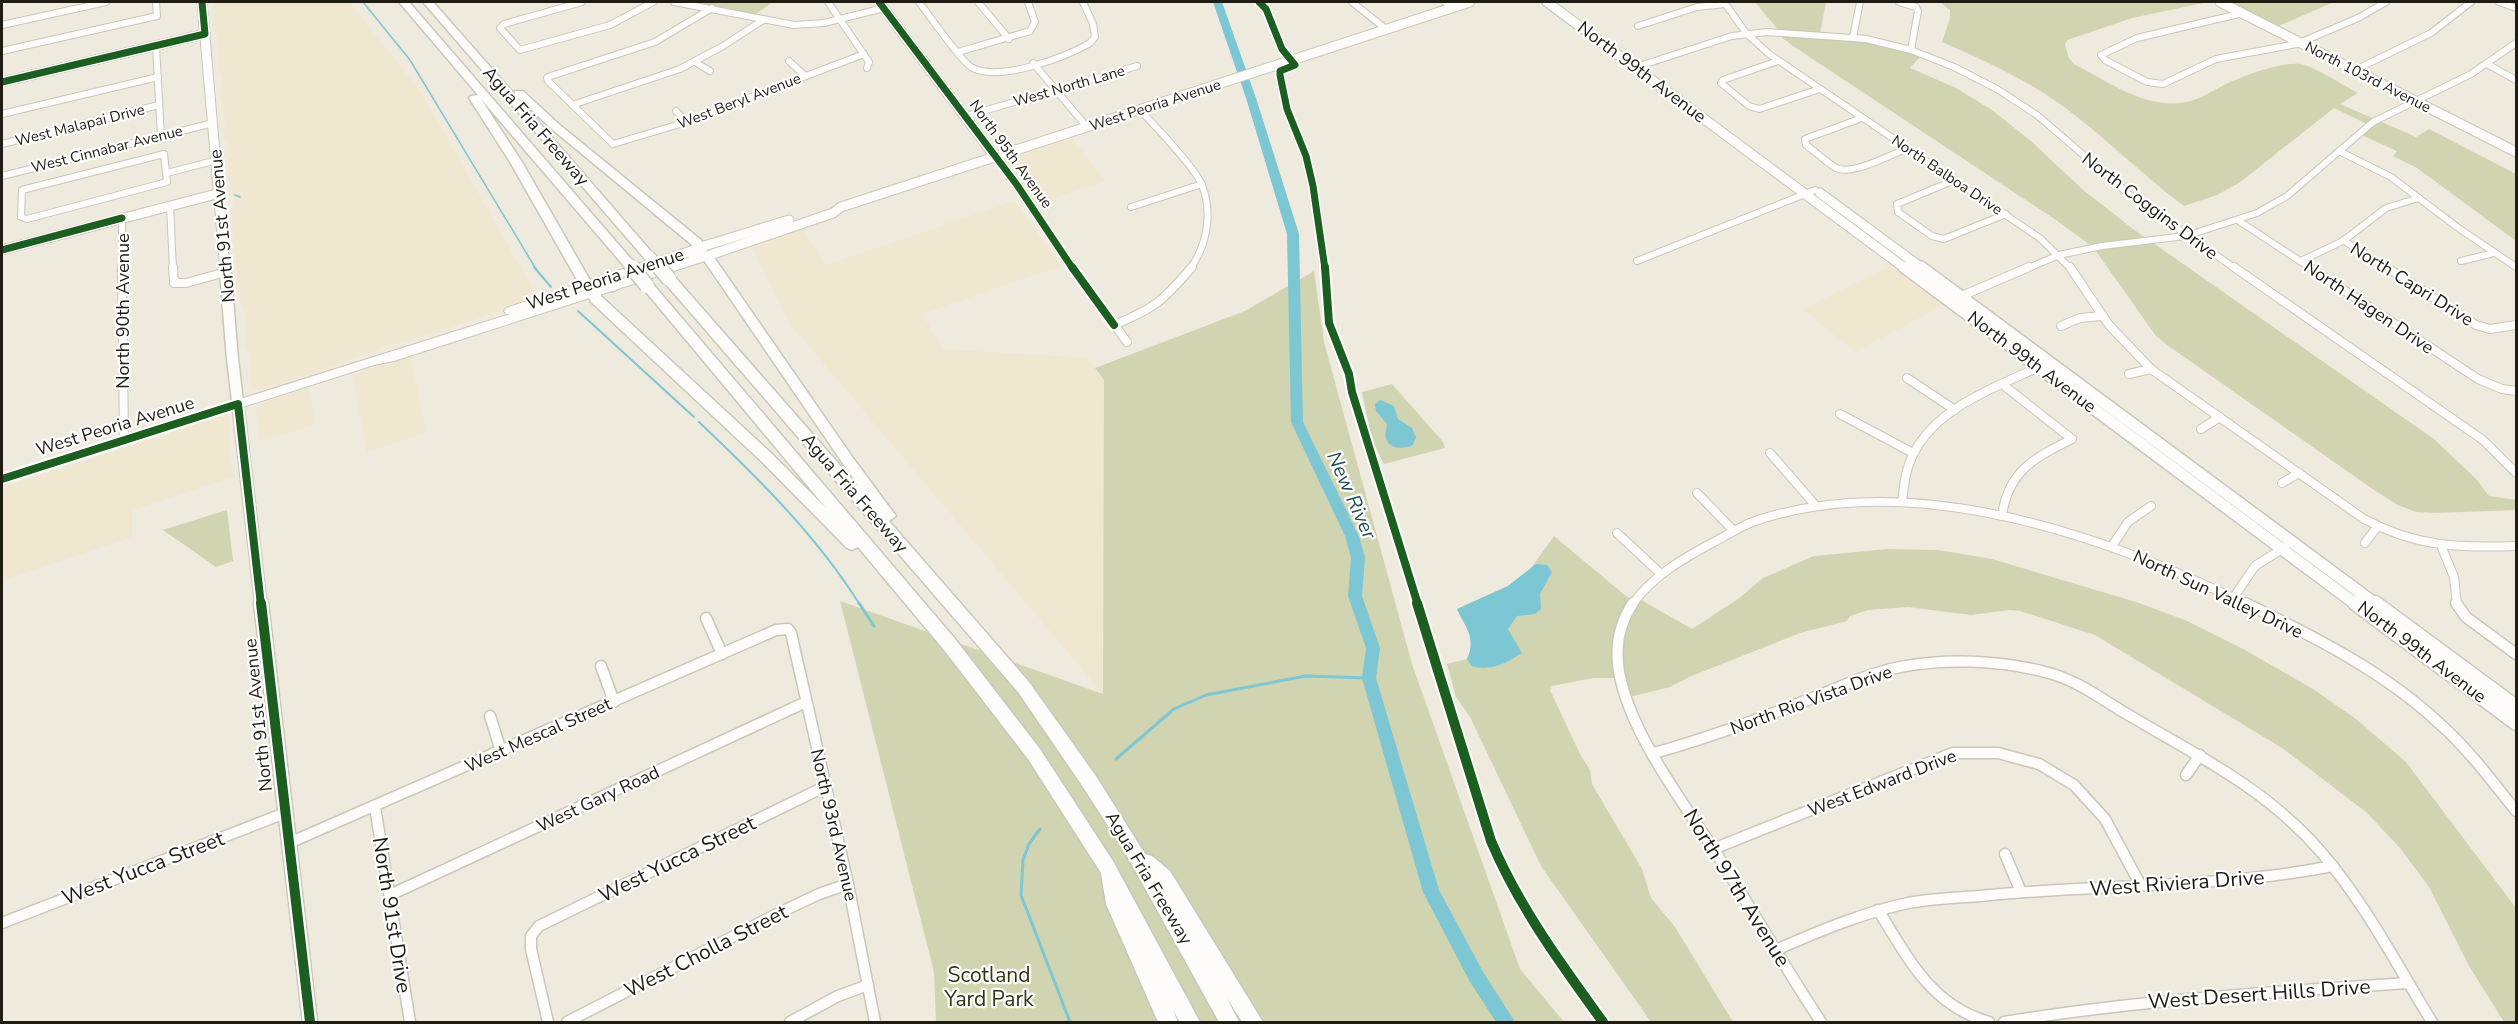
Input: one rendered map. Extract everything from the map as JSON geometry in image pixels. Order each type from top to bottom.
[{"type":"highway","name":"Agua Fria Freeway","points":[[404,2],[628,262],[967,666],[1040,763],[1107,867],[1190,1023]]},
{"type":"highway","name":"Agua Fria Freeway","points":[[428,2],[974,630],[994,650],[1115,818],[1167,905],[1229,1023]]},
{"type":"highway","points":[[475,57],[491,66],[557,128],[702,252],[848,462],[898,530],[982,626],[994,650]]},
{"type":"highway","points":[[455,62],[456,71],[489,118],[591,289],[825,514],[884,579],[941,649],[967,666]]},
{"type":"highway","points":[[680,260],[702,252]]},
{"type":"highway","points":[[591,289],[611,282]]},
{"type":"highway","points":[[1134,852],[1163,877],[1253,1023]]},
{"type":"highway","points":[[1107,867],[1115,904],[1144,964],[1168,1023]]},
{"type":"main road","name":"North 91st Avenue","points":[[202,2],[238,404],[310,1023]]},
{"type":"main road","name":"West Peoria Avenue","points":[[702,252],[833,213],[841,207],[1386,29],[1449,4],[1470,2]]},
{"type":"main road","name":"North 99th Avenue","points":[[1547,2],[1592,31],[1956,299],[2288,546],[2517,723]]},
{"type":"main road","name":"North 99th Avenue","points":[[1559,2],[1592,31]]},
{"type":"main road","name":"North 103rd Avenue","points":[[2220,2],[2517,152]]},
{"type":"main road","name":"North 95th Avenue","points":[[882,5],[995,157]]},
{"type":"main road","points":[[2,82],[205,34]]},
{"type":"main road","points":[[2,250],[220,193]]},
{"type":"main road","name":"West Peoria Avenue","points":[[611,282],[680,260]]},
{"type":"main road","name":"West Peoria Avenue","points":[[373,361],[389,351],[514,309],[591,289]]},
{"type":"main road","name":"West Peoria Avenue","points":[[2,478],[373,361],[461,336],[591,289]]},
{"type":"main road","points":[[461,336],[466,329],[503,316],[514,309]]},
{"type":"main road","name":"North 99th Avenue","points":[[1999,331],[2039,367],[2517,707]]},
{"type":"street","points":[[2,25],[106,2]]},
{"type":"street","points":[[2,51],[157,16],[156,2]]},
{"type":"street","points":[[582,2],[500,26],[520,50],[610,25],[653,2]]},
{"type":"street","points":[[674,2],[800,25],[840,20],[882,5]]},
{"type":"street","points":[[828,2],[869,62],[867,68]]},
{"type":"street","points":[[918,2],[968,65],[981,71],[999,72],[1079,50],[1094,39],[1094,30],[1083,2]]},
{"type":"street","points":[[978,2],[1009,39]]},
{"type":"street","points":[[958,52],[1027,33],[1035,25],[1028,2]]},
{"type":"street","points":[[1352,2],[1386,29]]},
{"type":"street","points":[[1853,37],[1860,2]]},
{"type":"street","points":[[1899,2],[1916,7],[1917,10],[1911,50]]},
{"type":"street","points":[[2243,13],[2136,38],[2102,53],[2103,59],[2150,83],[2163,84],[2216,59],[2301,43],[2358,18],[2386,2]]},
{"type":"street","points":[[2355,70],[2425,37],[2471,2]]},
{"type":"street","points":[[2499,2],[2517,8]]},
{"type":"street","points":[[1638,26],[1697,7],[1725,3]]},
{"type":"street","name":"North Balboa Drive","points":[[1725,3],[1746,33],[1778,61],[2006,214],[2060,255],[2102,316],[2151,369],[2377,527],[2411,540],[2442,548],[2517,546]]},
{"type":"street","points":[[712,8],[656,42],[547,78],[572,105],[655,79],[695,62],[763,20]]},
{"type":"street","points":[[1640,66],[1746,33]]},
{"type":"street","name":"North Coggins Drive","points":[[1746,33],[1853,37],[1911,50],[1972,75],[2024,106],[2047,123],[2118,186],[2186,236],[2475,434],[2516,471]]},
{"type":"street","points":[[1956,299],[2060,255],[2102,246],[2186,236],[2239,221],[2257,213],[2287,196],[2373,122],[2455,82],[2487,64],[2517,43]]},
{"type":"street","points":[[156,46],[161,136]]},
{"type":"street","name":"West Beryl Avenue","points":[[572,105],[613,144],[687,122],[864,54]]},
{"type":"street","points":[[789,61],[805,76]]},
{"type":"street","points":[[1778,61],[1723,80],[1722,86],[1752,108],[1762,109],[1820,89]]},
{"type":"street","points":[[695,62],[710,71]]},
{"type":"street","points":[[1033,63],[1087,127]]},
{"type":"street","points":[[2487,64],[2517,80]]},
{"type":"street","name":"West North Lane","points":[[966,116],[1137,66]]},
{"type":"street","points":[[2,114],[158,76]]},
{"type":"street","points":[[787,83],[794,90]]},
{"type":"street","name":"West Malapai Drive","points":[[2,144],[159,105]]},
{"type":"street","points":[[1114,326],[1155,306],[1167,296],[1192,267],[1206,239],[1207,214],[1202,184],[1181,156],[1140,110]]},
{"type":"street","points":[[676,111],[687,122]]},
{"type":"street","points":[[1862,118],[1805,138],[1809,149],[1841,170],[1851,170],[1908,148]]},
{"type":"street","name":"West Cinnabar Avenue","points":[[2,176],[213,123]]},
{"type":"street","points":[[2339,151],[2376,168],[2517,267]]},
{"type":"street","points":[[164,154],[167,173],[167,182],[27,219],[21,217],[22,190],[164,154]]},
{"type":"street","name":"North 95th Avenue","points":[[995,157],[1027,199],[1051,239],[1127,342]]},
{"type":"street","points":[[167,173],[217,160]]},
{"type":"street","points":[[1955,180],[1897,204],[1898,212],[1932,236],[1944,239],[2006,214]]},
{"type":"street","points":[[1131,207],[1202,184]]},
{"type":"street","points":[[1637,261],[1703,237],[1754,213],[1810,191]]},
{"type":"street","points":[[2301,261],[2343,240],[2385,207],[2397,202],[2420,198]]},
{"type":"street","points":[[170,205],[174,283],[186,283],[226,272]]},
{"type":"street","name":"North 90th Avenue","points":[[122,218],[124,440]]},
{"type":"street","name":"North Hagen Drive","points":[[2239,221],[2478,379],[2504,392],[2517,391]]},
{"type":"street","name":"North Capri Drive","points":[[2343,240],[2476,325],[2490,329],[2517,325]]},
{"type":"street","points":[[2461,261],[2494,253]]},
{"type":"street","points":[[2061,326],[2080,318],[2102,316]]},
{"type":"street","points":[[1902,502],[1904,484],[1913,453],[1936,426],[1954,410],[2039,367]]},
{"type":"street","points":[[2129,375],[2151,369]]},
{"type":"street","points":[[1907,378],[1954,410]]},
{"type":"street","points":[[2002,384],[2072,439],[2042,454],[2020,471],[2009,485],[2003,501],[2002,516]]},
{"type":"street","points":[[1840,414],[1913,453]]},
{"type":"street","points":[[2201,429],[2220,417]]},
{"type":"street","points":[[1770,453],[1816,506]]},
{"type":"street","points":[[2282,483],[2299,473]]},
{"type":"street","points":[[1697,493],[1732,529]]},
{"type":"street","name":"North Sun Valley Drive","points":[[1661,574],[1732,529],[1783,512],[1846,503],[1902,502],[2002,516],[2112,546],[2165,566],[2234,597],[2333,649],[2413,701],[2441,724],[2470,753],[2517,811]]},
{"type":"street","points":[[2112,546],[2122,527],[2130,518],[2151,506]]},
{"type":"street","points":[[2365,543],[2377,527]]},
{"type":"street","points":[[1617,533],[1661,574]]},
{"type":"street","points":[[2234,597],[2255,566],[2288,546]]},
{"type":"street","points":[[2442,548],[2454,577],[2454,595],[2457,606],[2466,617],[2517,654]]},
{"type":"street","name":"North 97th Avenue","points":[[1661,574],[1636,597],[1627,609],[1617,644],[1618,678],[1654,753],[1821,1023]]},
{"type":"street","points":[[706,618],[722,654]]},
{"type":"street","name":"West Mescal Street","points":[[289,843],[776,630],[788,628]]},
{"type":"street","name":"North 93rd Avenue","points":[[788,628],[848,884],[875,1023]]},
{"type":"street","name":"North Rio Vista Drive","points":[[1654,753],[1698,741],[1874,674],[1900,667],[1936,663],[1987,664],[2047,672],[2106,701],[2227,770],[2266,799],[2293,823],[2332,866],[2368,917],[2432,1023]]},
{"type":"street","points":[[601,666],[614,702]]},
{"type":"street","name":"West Gary Road","points":[[390,895],[806,702]]},
{"type":"street","points":[[490,716],[501,751]]},
{"type":"street","name":"West Edward Drive","points":[[1713,849],[1953,753],[1978,750],[2002,751],[2028,758],[2057,773],[2090,801],[2106,820],[2140,884]]},
{"type":"street","points":[[2186,775],[2200,754]]},
{"type":"street","name":"West Yucca Street","points":[[548,1023],[531,949],[531,936],[539,926],[826,786]]},
{"type":"street","name":"North 91st Drive","points":[[375,807],[410,1023]]},
{"type":"street","name":"West Yucca Street","points":[[2,923],[285,813]]},
{"type":"street","points":[[2005,854],[2021,892]]},
{"type":"street","name":"West Riviera Drive","points":[[1776,950],[1840,922],[1910,903],[2021,892],[2140,884],[2233,881],[2281,876],[2332,866]]},
{"type":"street","name":"West Cholla Street","points":[[567,1023],[781,912],[848,884]]},
{"type":"street","points":[[1878,910],[1924,981],[1937,996],[1957,1011],[1989,1023]]},
{"type":"street","name":"West Desert Hills Drive","points":[[2004,1023],[2084,1009],[2217,995],[2407,983]]},
{"type":"street","points":[[790,1023],[838,996],[868,985]]},
{"type":"shaded area","points":[[213,2],[349,2],[421,92],[538,298],[382,348],[306,376],[259,389],[251,387],[250,354],[244,343],[247,328],[246,314],[241,304],[232,228],[233,195],[227,174],[229,155],[227,143],[224,141],[225,119],[220,92],[223,80],[217,65],[219,57],[217,36],[212,28],[215,14]]},
{"type":"shaded area","points":[[1072,138],[1106,181],[1036,204],[1005,160]]},
{"type":"shaded area","points":[[1014,201],[1061,266],[922,314],[943,349],[1088,358],[1104,380],[1103,694],[791,325],[751,245],[802,227],[826,265]]},
{"type":"shaded area","points":[[1895,264],[1948,303],[1855,352],[1803,309]]},
{"type":"shaded area","points":[[410,355],[426,433],[367,452],[352,375]]},
{"type":"shaded area","points":[[309,387],[316,424],[260,442],[256,408],[266,401]]},
{"type":"shaded area","points":[[223,415],[230,418],[229,450],[234,477],[132,510],[132,537],[2,581],[2,488]]},
{"type":"green space","points":[[695,2],[773,2],[754,15]]},
{"type":"green space","points":[[1755,2],[1826,2],[1820,34],[1923,54],[1910,68],[1956,88],[1992,110],[2031,141],[2082,189],[2133,229],[2434,439],[2477,480],[2489,496],[2516,500],[2516,510],[2416,512],[2398,505],[2374,490],[2156,336],[2093,247],[2056,220],[1793,46],[1776,33],[1780,32]]},
{"type":"green space","points":[[1940,2],[2208,2],[2132,18],[2067,40],[2065,45],[2069,58],[2074,64],[2125,91],[2138,97],[2166,103],[2192,101],[2265,69],[2287,64],[2305,65],[2358,93],[2340,104],[2416,137],[2429,129],[2516,174],[2516,241],[2417,168],[2393,156],[2397,151],[2359,134],[2369,125],[2334,108],[2239,183],[2217,195],[2184,206],[2060,104],[2017,78],[1942,42],[1950,18],[1950,10]]},
{"type":"green space","points":[[2226,2],[2334,2],[2276,27]]},
{"type":"green space","name":"Scotland Yard Park","points":[[1314,271],[1324,342],[1412,664],[1520,969],[1564,1022],[936,1022],[934,972],[840,601],[1103,694],[1104,380],[1095,368],[1245,311]]},
{"type":"green space","points":[[1392,384],[1443,442],[1445,448],[1384,464],[1372,440],[1362,392]]},
{"type":"green space","points":[[227,510],[233,561],[216,567],[163,530]]},
{"type":"green space","points":[[1554,536],[1632,601],[1636,597],[1692,629],[1738,599],[1763,578],[1814,556],[1887,549],[1938,550],[1992,559],[2136,602],[2185,620],[2245,650],[2313,689],[2356,719],[2406,762],[2516,908],[2516,1022],[2504,1022],[2469,966],[2429,887],[2400,848],[2366,812],[2282,748],[2095,635],[2020,611],[2010,610],[1971,615],[1908,607],[1868,610],[1850,616],[1847,621],[1800,633],[1689,677],[1670,687],[1633,696],[1625,695],[1618,678],[1593,678],[1552,686],[1550,690],[1590,770],[1592,784],[1642,869],[1651,898],[1675,927],[1733,1022],[1651,1022],[1541,866],[1470,717],[1456,697],[1447,664],[1467,659],[1470,652],[1469,633],[1457,609],[1508,586],[1529,571]]},
{"type":"water","points":[[1380,400],[1394,406],[1398,419],[1412,428],[1416,437],[1413,445],[1398,448],[1388,443],[1385,435],[1387,424],[1376,411],[1375,404]]},
{"type":"water","points":[[1536,564],[1547,565],[1552,572],[1540,594],[1541,609],[1535,614],[1517,616],[1508,629],[1522,653],[1498,666],[1478,668],[1472,666],[1467,659],[1470,652],[1470,639],[1457,609],[1508,586]]},
{"type":"waterway","points":[[363,2],[410,60],[536,269]]},
{"type":"waterway","name":"New River","points":[[1217,2],[1251,98],[1293,234],[1297,422],[1352,536],[1358,558],[1355,596],[1373,648],[1369,678],[1431,892],[1476,976],[1506,1022]]},
{"type":"waterway","points":[[235,195],[240,197]]},
{"type":"waterway","points":[[534,267],[551,287]]},
{"type":"waterway","points":[[578,311],[694,417]]},
{"type":"waterway","points":[[699,422],[786,509],[825,555],[860,605]]},
{"type":"waterway","points":[[859,603],[874,626]]},
{"type":"waterway","points":[[1116,759],[1174,709],[1206,695],[1306,676],[1369,678]]},
{"type":"waterway","points":[[1040,829],[1029,844],[1023,860],[1021,895],[1070,1022]]},
{"type":"cycle path","points":[[2,82],[205,34],[202,2]]},
{"type":"cycle path","points":[[879,2],[1017,185],[1051,239],[1114,325]]},
{"type":"cycle path","points":[[1259,2],[1266,9],[1282,49],[1295,65],[1280,71],[1280,75],[1287,109],[1306,156],[1313,186],[1323,245],[1329,323],[1349,374],[1352,392],[1369,448],[1491,841],[1513,889],[1527,912],[1603,1022]]},
{"type":"cycle path","points":[[2,250],[122,218]]},
{"type":"cycle path","points":[[2,479],[238,404],[310,1022]]}]
